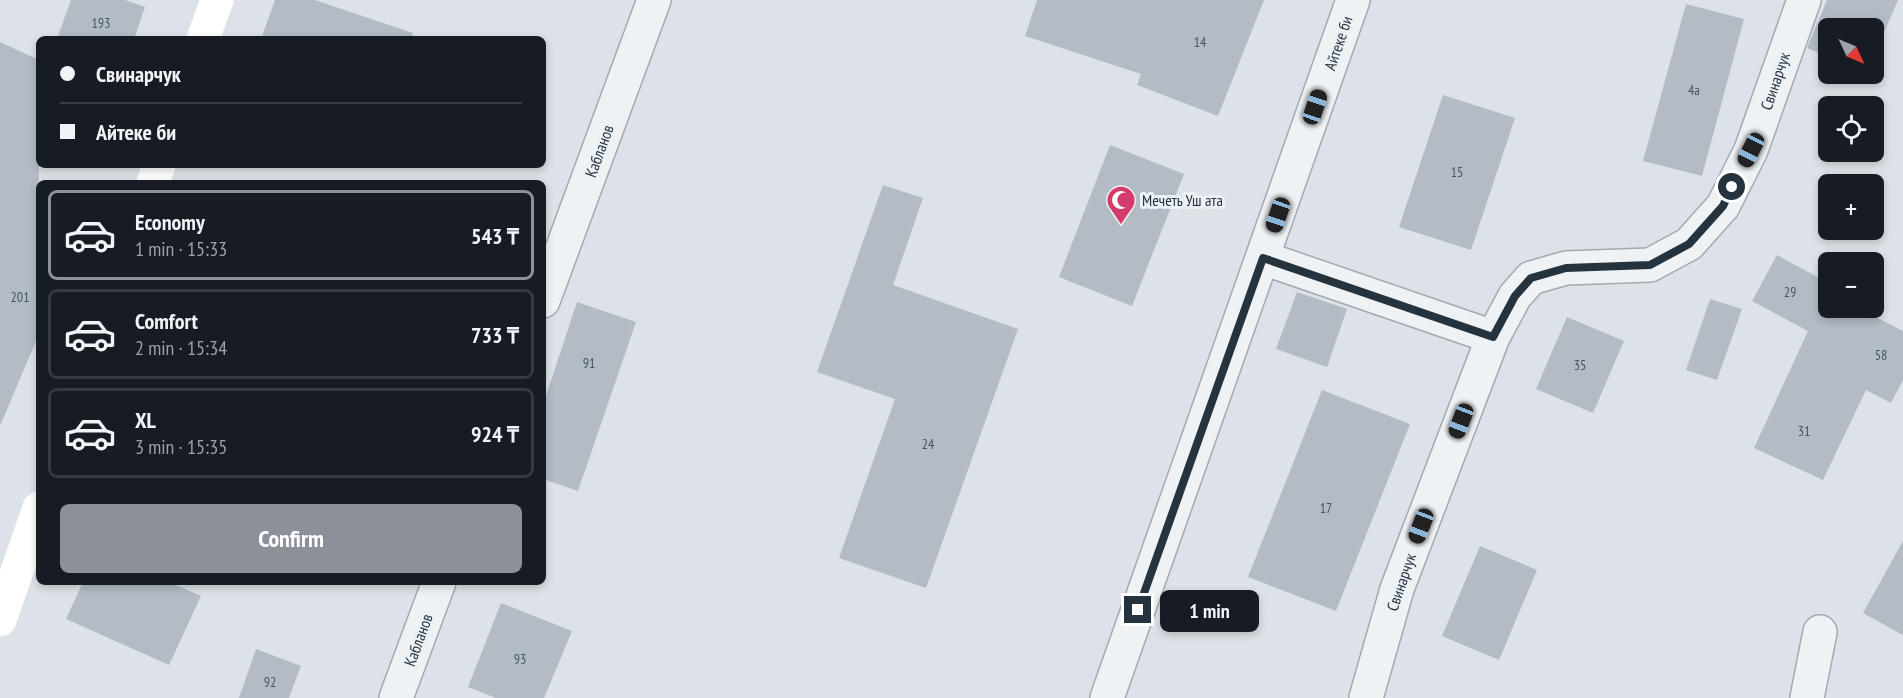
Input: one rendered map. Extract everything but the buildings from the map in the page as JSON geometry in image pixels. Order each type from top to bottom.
[{"type":"main road","points":[[204,36],[217,0]]},
{"type":"main road","points":[[0,620],[36,517]]},
{"type":"street","name":"Кабланов","points":[[546,293],[654,0]]},
{"type":"street","name":"Айтеке би","points":[[1107,698],[1353,0]]},
{"type":"street","name":"Свинарчук","points":[[1365,698],[1397,590],[1493,337],[1515,296],[1531,278],[1566,268],[1650,265],[1689,244],[1723,206],[1751,150],[1804,0]]},
{"type":"street","points":[[1263,258],[1493,337]]},
{"type":"street","name":"Кабланов","points":[[396,698],[438,585]]},
{"type":"street","points":[[1807,698],[1820,632]]},
{"type":"place","name":"Мечеть Уш ата","points":[[1121,226]]},
{"type":"route","points":[[1138,610],[1263,258],[1493,337],[1515,296],[1531,278],[1566,268],[1650,265],[1689,244],[1723,206],[1732,187]]}]
